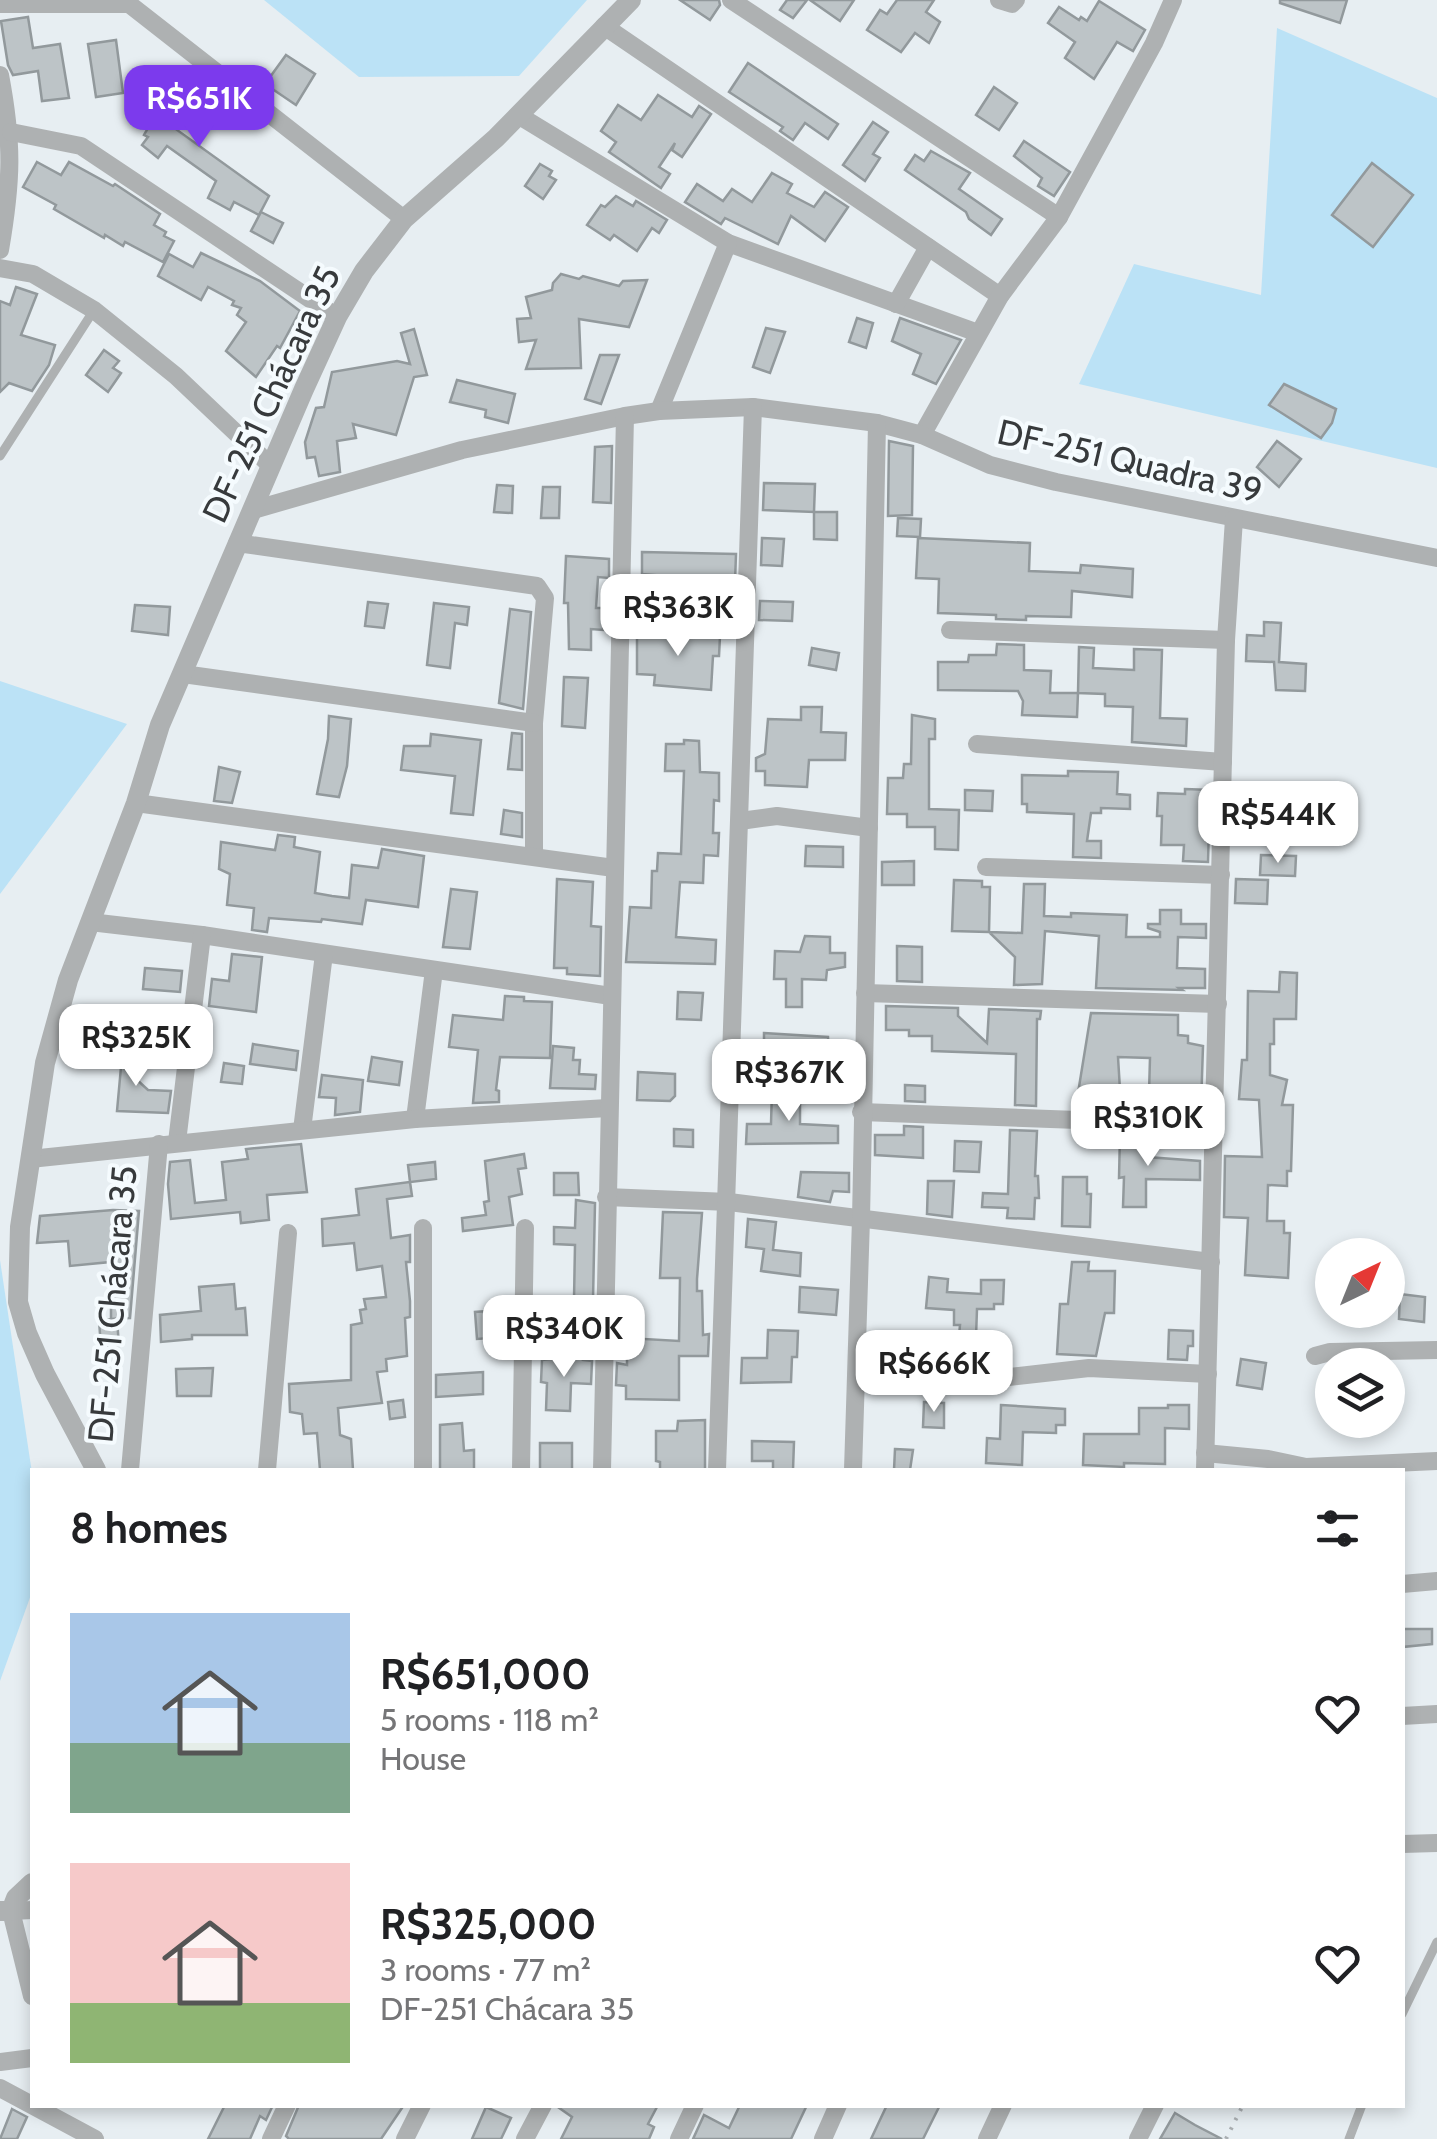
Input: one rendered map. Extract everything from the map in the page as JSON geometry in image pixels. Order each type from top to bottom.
[{"type":"street","name":"DF-251 Chácara 35","points":[[95,1468],[27,1333],[18,1302],[20,1227],[44,1063],[68,980],[136,803],[160,725],[337,317],[372,258],[404,219],[458,174],[631,0]]},
{"type":"street","points":[[731,0],[1059,217]]},
{"type":"street","points":[[999,0],[1012,4],[1016,0]]},
{"type":"street","points":[[922,435],[1000,296],[1059,217],[1173,0]]},
{"type":"street","points":[[0,4],[129,2],[404,219]]},
{"type":"street","points":[[604,26],[1000,296]]},
{"type":"street","points":[[0,74],[11,132],[10,187],[0,250]]},
{"type":"street","points":[[518,116],[728,243],[978,334]]},
{"type":"street","points":[[11,132],[81,146],[337,317]]},
{"type":"street","points":[[658,411],[728,243]]},
{"type":"street","points":[[896,304],[928,247]]},
{"type":"street","points":[[0,268],[33,274],[94,310],[176,376],[271,466]]},
{"type":"street","points":[[717,1468],[753,407]]},
{"type":"street","name":"DF-251 Quadra 39","points":[[253,510],[462,450],[624,416],[753,407],[877,424],[922,435],[990,466],[1234,520],[1437,558]]},
{"type":"street","points":[[602,1468],[624,416]]},
{"type":"street","points":[[852,1468],[877,424]]},
{"type":"street","points":[[1234,520],[1226,640],[1205,1462],[1268,1459],[1306,1467],[1437,1462]]},
{"type":"street","points":[[236,543],[536,586],[544,598],[534,722],[534,856]]},
{"type":"street","points":[[950,630],[1226,640]]},
{"type":"street","points":[[183,674],[534,722]]},
{"type":"street","points":[[976,744],[1223,762]]},
{"type":"street","points":[[136,803],[614,868]]},
{"type":"street","points":[[740,821],[777,816],[868,828]]},
{"type":"street","points":[[986,867],[1222,875]]},
{"type":"street","points":[[90,922],[611,996]]},
{"type":"street","name":"DF-251 Chácara 35","points":[[130,1468],[168,1143],[202,935]]},
{"type":"street","points":[[302,1130],[324,954]]},
{"type":"street","points":[[415,1119],[434,970]]},
{"type":"street","points":[[865,994],[1218,1004]]},
{"type":"street","name":"DF-251 Chácara 35","points":[[30,1159],[415,1119],[608,1108]]},
{"type":"street","points":[[861,1112],[1214,1125]]},
{"type":"street","points":[[606,1197],[728,1202],[1211,1262]]},
{"type":"street","points":[[422,1468],[423,1228]]},
{"type":"street","points":[[522,1468],[525,1228]]},
{"type":"street","points":[[267,1468],[288,1234]]},
{"type":"street","points":[[1405,1351],[1437,1350]]},
{"type":"street","points":[[974,1381],[1089,1368],[1208,1374]]},
{"type":"street","points":[[1405,1584],[1437,1582]]},
{"type":"street","points":[[1405,1716],[1437,1714]]},
{"type":"street","points":[[1405,1844],[1437,1842]]},
{"type":"street","points":[[30,1885],[16,1898],[14,1910],[30,1986]]},
{"type":"street","points":[[0,2062],[30,2058]]},
{"type":"street","points":[[0,2088],[30,2104]]},
{"type":"street","points":[[37,2108],[94,2139]]},
{"type":"street","points":[[272,2139],[286,2108]]},
{"type":"street","points":[[406,2139],[421,2108]]},
{"type":"street","points":[[526,2139],[542,2108]]},
{"type":"street","points":[[678,2139],[694,2108]]},
{"type":"street","points":[[823,2139],[837,2108]]},
{"type":"street","points":[[987,2139],[1002,2108]]},
{"type":"street","points":[[1138,2139],[1154,2108]]},
{"type":"lane","points":[[0,456],[94,310]]},
{"type":"lane","points":[[1405,2008],[1437,1942]]},
{"type":"lane","points":[[1349,2139],[1361,2108]]},
{"type":"path","points":[[1226,2139],[1242,2108]]},
{"type":"shaded area","points":[[264,0],[587,0],[519,76],[359,77]]},
{"type":"shaded area","points":[[1277,28],[1437,98],[1437,468],[1079,384],[1134,264],[1261,295]]},
{"type":"shaded area","points":[[0,681],[127,724],[0,894]]},
{"type":"shaded area","points":[[0,1260],[31,1468],[30,1598],[0,1681]]},
{"type":"building","points":[[680,0],[719,0],[720,5],[710,20]]},
{"type":"building","points":[[787,0],[807,0],[793,18],[780,10]]},
{"type":"building","points":[[810,0],[854,0],[840,21]]},
{"type":"building","points":[[897,0],[934,0],[926,12],[940,22],[929,43],[915,33],[901,52],[867,30],[880,10],[887,14]]},
{"type":"building","points":[[1280,0],[1347,0],[1340,23]]},
{"type":"building","points":[[1099,1],[1145,30],[1133,51],[1117,42],[1094,79],[1065,58],[1075,42],[1048,23],[1059,7],[1087,21]]},
{"type":"building","points":[[28,17],[33,48],[60,44],[69,98],[42,101],[38,71],[13,75],[1,21]]},
{"type":"building","points":[[116,40],[123,93],[96,97],[88,44]]},
{"type":"building","points":[[286,55],[315,74],[296,105],[265,84]]},
{"type":"building","points":[[748,63],[838,124],[828,139],[805,123],[793,140],[780,131],[783,127],[729,92]]},
{"type":"building","points":[[182,69],[197,78],[190,92],[196,95],[177,130],[269,196],[259,215],[234,202],[230,210],[208,198],[216,181],[167,146],[158,158],[142,145]]},
{"type":"building","points":[[994,87],[1017,103],[999,130],[976,115]]},
{"type":"building","points":[[658,95],[692,117],[699,106],[711,114],[682,157],[672,150],[675,143],[659,167],[670,174],[661,188],[609,152],[616,142],[601,131],[618,105],[641,120]]},
{"type":"building","points":[[873,122],[888,132],[873,154],[880,158],[865,181],[843,165]]},
{"type":"building","points":[[1024,141],[1070,172],[1054,196],[1038,186],[1042,178],[1014,156]]},
{"type":"building","points":[[931,151],[970,173],[959,189],[1002,219],[991,235],[969,219],[966,212],[905,170],[915,155],[924,161]]},
{"type":"building","points":[[37,162],[61,175],[69,162],[115,184],[160,214],[154,225],[174,241],[163,262],[125,242],[123,246],[105,235],[104,238],[23,187]]},
{"type":"building","points":[[1372,163],[1413,195],[1373,247],[1332,215]]},
{"type":"building","points":[[540,164],[552,171],[549,176],[556,180],[543,199],[525,186]]},
{"type":"building","points":[[772,173],[792,184],[787,193],[814,207],[825,192],[848,207],[825,241],[791,216],[778,244],[725,218],[721,224],[685,202],[697,184],[723,201],[732,189],[752,202]]},
{"type":"building","points":[[616,196],[633,206],[636,201],[667,220],[659,233],[652,228],[637,251],[614,235],[610,240],[587,225],[601,205],[605,207]]},
{"type":"building","points":[[261,212],[283,223],[273,243],[251,231]]},
{"type":"building","points":[[201,253],[260,281],[300,311],[280,348],[277,346],[256,377],[226,351],[246,322],[237,315],[241,308],[208,287],[201,300],[158,276],[169,254],[193,267]]},
{"type":"building","points":[[561,274],[619,286],[623,281],[647,280],[629,327],[579,319],[581,368],[526,369],[536,340],[519,342],[517,319],[531,318],[526,297],[552,290]]},
{"type":"building","points":[[16,287],[37,294],[21,335],[55,345],[49,365],[32,391],[9,383],[0,392],[0,301],[10,305]]},
{"type":"building","points":[[857,318],[873,323],[866,348],[849,342]]},
{"type":"building","points":[[900,318],[961,340],[936,384],[913,374],[921,354],[892,341]]},
{"type":"building","points":[[766,328],[785,332],[770,373],[753,367]]},
{"type":"building","points":[[414,329],[427,375],[414,377],[396,435],[353,424],[356,438],[337,441],[340,472],[319,476],[315,457],[307,458],[305,442],[316,408],[324,407],[332,372],[397,361],[410,364],[401,333]]},
{"type":"building","points":[[104,350],[119,361],[113,368],[121,373],[108,392],[86,375]]},
{"type":"building","points":[[600,355],[619,355],[601,404],[585,399]]},
{"type":"building","points":[[457,380],[515,394],[508,423],[485,417],[486,410],[450,402]]},
{"type":"building","points":[[1284,384],[1336,409],[1321,438],[1269,405]]},
{"type":"building","points":[[889,441],[913,446],[912,515],[888,516]]},
{"type":"building","points":[[1277,441],[1301,459],[1279,487],[1257,467]]},
{"type":"building","points":[[612,446],[611,503],[593,502],[595,447]]},
{"type":"building","points":[[764,483],[815,484],[814,512],[763,510]]},
{"type":"building","points":[[497,485],[513,486],[512,513],[494,512]]},
{"type":"building","points":[[543,487],[560,487],[559,518],[541,518]]},
{"type":"building","points":[[814,512],[837,512],[837,540],[814,539]]},
{"type":"building","points":[[898,518],[921,519],[920,537],[897,536]]},
{"type":"building","points":[[762,538],[784,539],[782,566],[761,565]]},
{"type":"building","points":[[918,538],[1030,543],[1029,571],[1080,573],[1081,565],[1133,569],[1132,597],[1072,591],[1071,617],[1026,616],[1026,620],[938,613],[939,579],[916,578]]},
{"type":"building","points":[[642,552],[736,554],[735,582],[642,574]]},
{"type":"building","points":[[566,556],[609,559],[609,578],[598,577],[596,608],[604,608],[603,630],[591,629],[591,650],[569,649],[568,603],[564,603]]},
{"type":"building","points":[[760,601],[793,602],[792,621],[759,620]]},
{"type":"building","points":[[368,602],[388,604],[384,628],[365,626]]},
{"type":"building","points":[[434,603],[469,607],[467,625],[455,623],[450,668],[427,665]]},
{"type":"building","points":[[135,605],[170,607],[168,635],[132,631]]},
{"type":"building","points":[[510,609],[531,612],[523,709],[499,703]]},
{"type":"building","points":[[1264,622],[1281,623],[1279,662],[1306,664],[1305,691],[1276,690],[1274,662],[1246,661],[1247,635],[1264,636]]},
{"type":"building","points":[[637,634],[720,636],[719,656],[713,656],[711,690],[654,685],[655,675],[637,674]]},
{"type":"building","points":[[997,644],[1024,645],[1024,670],[1051,671],[1050,693],[1078,693],[1077,717],[1022,715],[1023,701],[1018,691],[938,690],[938,662],[968,662],[969,655],[996,655]]},
{"type":"building","points":[[1079,647],[1094,648],[1093,668],[1134,670],[1134,649],[1162,650],[1160,718],[1187,719],[1186,746],[1132,742],[1133,707],[1105,706],[1105,694],[1078,693]]},
{"type":"building","points":[[812,648],[839,653],[836,670],[809,665]]},
{"type":"building","points":[[564,677],[588,678],[585,728],[562,726]]},
{"type":"building","points":[[801,707],[822,707],[821,732],[846,733],[845,760],[809,760],[807,787],[765,785],[765,771],[756,771],[756,758],[765,754],[768,719],[801,720]]},
{"type":"building","points":[[912,715],[935,719],[935,739],[929,739],[929,809],[959,810],[958,850],[935,849],[935,827],[907,827],[907,814],[887,814],[888,778],[903,778],[904,764],[911,764]]},
{"type":"building","points":[[329,716],[351,719],[347,766],[339,797],[317,794]]},
{"type":"building","points":[[512,733],[522,734],[522,770],[508,769]]},
{"type":"building","points":[[431,734],[481,740],[473,815],[451,813],[455,776],[401,770],[404,746],[430,746]]},
{"type":"building","points":[[684,740],[699,741],[700,772],[719,773],[713,833],[719,833],[718,856],[704,855],[703,883],[680,882],[676,937],[716,940],[715,964],[626,962],[630,907],[651,908],[652,871],[657,871],[658,853],[681,854],[684,771],[665,771],[666,744],[684,744]]},
{"type":"building","points":[[219,767],[240,772],[232,803],[214,801]]},
{"type":"building","points":[[1068,771],[1118,772],[1117,794],[1130,795],[1130,809],[1101,808],[1101,813],[1091,813],[1087,841],[1101,841],[1101,858],[1073,857],[1074,814],[1027,812],[1027,804],[1022,804],[1022,775],[1068,776]]},
{"type":"building","points":[[1185,789],[1210,790],[1208,862],[1183,861],[1184,845],[1161,845],[1158,793],[1185,794]]},
{"type":"building","points":[[965,790],[993,791],[992,811],[965,810]]},
{"type":"building","points":[[504,810],[522,813],[522,837],[501,834]]},
{"type":"building","points":[[278,835],[295,837],[294,847],[320,852],[315,893],[332,896],[349,898],[352,865],[378,868],[382,849],[424,856],[418,907],[366,900],[362,924],[269,918],[267,932],[252,930],[254,908],[227,905],[230,874],[219,869],[221,842],[275,850]]},
{"type":"building","points":[[806,846],[843,847],[843,867],[805,866]]},
{"type":"building","points":[[1261,855],[1296,856],[1295,876],[1260,875]]},
{"type":"building","points":[[914,861],[914,885],[882,885],[882,862]]},
{"type":"building","points":[[557,879],[593,882],[591,926],[601,927],[600,976],[567,974],[567,968],[554,968]]},
{"type":"building","points":[[1236,879],[1268,880],[1267,904],[1235,903]]},
{"type":"building","points":[[954,880],[982,881],[982,887],[990,887],[989,932],[952,931]]},
{"type":"building","points":[[1024,884],[1045,884],[1044,916],[1127,915],[1126,937],[1160,937],[1160,932],[1148,928],[1148,924],[1160,924],[1160,910],[1181,910],[1181,924],[1206,924],[1206,938],[1178,937],[1177,968],[1205,969],[1205,988],[1096,988],[1099,936],[1045,931],[1042,984],[1014,985],[1015,957],[989,932],[1022,933]]},
{"type":"building","points":[[451,889],[477,892],[470,949],[443,947]]},
{"type":"building","points":[[805,936],[830,937],[830,953],[845,953],[845,967],[827,970],[826,980],[802,979],[802,1007],[786,1007],[786,979],[774,979],[775,951],[800,952]]},
{"type":"building","points":[[897,946],[922,947],[922,982],[897,981]]},
{"type":"building","points":[[232,954],[262,957],[256,1012],[209,1006],[212,979],[229,981]]},
{"type":"building","points":[[145,968],[182,971],[180,992],[143,989]]},
{"type":"building","points":[[1280,972],[1297,973],[1296,1019],[1274,1019],[1274,1044],[1270,1044],[1270,1075],[1287,1080],[1282,1105],[1293,1105],[1291,1171],[1287,1171],[1287,1186],[1268,1185],[1267,1221],[1284,1221],[1284,1233],[1290,1233],[1288,1278],[1245,1275],[1248,1218],[1224,1217],[1225,1156],[1262,1157],[1259,1100],[1239,1099],[1242,1060],[1247,1060],[1248,991],[1279,992]]},
{"type":"building","points":[[678,992],[703,993],[701,1020],[677,1019]]},
{"type":"building","points":[[505,996],[552,1002],[550,1058],[500,1057],[496,1090],[499,1102],[473,1103],[478,1050],[449,1047],[453,1015],[503,1020]]},
{"type":"building","points":[[886,1006],[958,1008],[958,1016],[987,1043],[989,1009],[1041,1011],[1037,1019],[1036,1106],[1015,1105],[1016,1054],[932,1051],[932,1036],[886,1030]]},
{"type":"building","points":[[1091,1013],[1178,1015],[1178,1035],[1188,1036],[1188,1043],[1203,1046],[1201,1107],[1175,1106],[1176,1097],[1149,1093],[1150,1058],[1118,1057],[1121,1106],[1100,1105],[1100,1094],[1078,1093]]},
{"type":"building","points":[[764,1033],[828,1037],[831,1089],[809,1089],[810,1060],[764,1058]]},
{"type":"building","points":[[253,1044],[298,1051],[296,1070],[250,1064]]},
{"type":"building","points":[[553,1046],[574,1048],[573,1060],[580,1060],[579,1074],[596,1075],[595,1089],[550,1088]]},
{"type":"building","points":[[108,1048],[126,1048],[123,1067],[148,1090],[171,1091],[168,1113],[117,1111],[121,1067],[108,1067]]},
{"type":"building","points":[[372,1057],[402,1062],[399,1085],[368,1081]]},
{"type":"building","points":[[224,1063],[244,1066],[242,1084],[221,1082]]},
{"type":"building","points":[[638,1072],[675,1074],[675,1096],[670,1101],[637,1100]]},
{"type":"building","points":[[322,1075],[363,1080],[360,1112],[335,1115],[336,1098],[319,1097]]},
{"type":"building","points":[[905,1085],[925,1086],[925,1102],[905,1101]]},
{"type":"building","points":[[772,1089],[800,1089],[800,1124],[838,1126],[838,1143],[746,1144],[747,1124],[771,1124]]},
{"type":"building","points":[[904,1126],[923,1127],[923,1158],[875,1155],[875,1135],[904,1135]]},
{"type":"building","points":[[674,1129],[693,1130],[693,1147],[674,1146]]},
{"type":"building","points":[[1010,1130],[1037,1131],[1035,1176],[1039,1198],[1035,1198],[1034,1219],[1007,1218],[1008,1208],[982,1207],[983,1193],[1008,1194]]},
{"type":"building","points":[[1120,1134],[1147,1135],[1147,1157],[1200,1161],[1200,1180],[1146,1179],[1146,1207],[1123,1207]]},
{"type":"building","points":[[955,1141],[981,1142],[979,1172],[954,1171]]},
{"type":"building","points":[[301,1144],[307,1192],[267,1195],[269,1220],[241,1223],[240,1212],[171,1219],[170,1162],[190,1160],[195,1203],[226,1200],[222,1162],[248,1159],[246,1149]]},
{"type":"building","points":[[524,1154],[526,1168],[518,1169],[522,1194],[509,1197],[513,1225],[463,1231],[462,1218],[486,1215],[484,1202],[489,1201],[485,1161]]},
{"type":"building","points":[[435,1162],[436,1179],[410,1182],[408,1165]]},
{"type":"building","points":[[801,1172],[849,1173],[849,1192],[833,1191],[830,1202],[798,1197]]},
{"type":"building","points":[[554,1173],[578,1173],[579,1195],[554,1195]]},
{"type":"building","points":[[1063,1177],[1087,1177],[1090,1227],[1062,1226]]},
{"type":"building","points":[[928,1181],[954,1181],[952,1217],[927,1214]]},
{"type":"building","points":[[410,1182],[412,1196],[387,1199],[391,1238],[410,1235],[410,1262],[406,1262],[410,1301],[410,1317],[405,1318],[407,1356],[386,1359],[387,1371],[377,1372],[382,1403],[338,1408],[340,1435],[351,1439],[353,1468],[320,1468],[317,1433],[304,1434],[302,1414],[290,1412],[289,1384],[351,1380],[351,1325],[362,1323],[360,1310],[366,1309],[364,1299],[386,1297],[382,1266],[357,1270],[354,1243],[323,1246],[322,1219],[359,1215],[356,1189]]},
{"type":"building","points":[[576,1200],[595,1203],[593,1300],[574,1299],[575,1245],[554,1244],[554,1227],[575,1228]]},
{"type":"building","points":[[139,1211],[130,1318],[111,1319],[111,1262],[70,1266],[68,1241],[37,1243],[40,1216]]},
{"type":"building","points":[[663,1212],[702,1213],[697,1291],[702,1291],[703,1335],[709,1334],[708,1356],[679,1356],[679,1400],[626,1399],[626,1386],[616,1385],[617,1363],[627,1365],[627,1338],[679,1341],[680,1278],[660,1278]]},
{"type":"building","points":[[748,1219],[776,1222],[773,1250],[801,1253],[800,1276],[761,1271],[764,1249],[746,1247]]},
{"type":"building","points":[[1072,1262],[1089,1262],[1088,1271],[1115,1271],[1114,1313],[1105,1313],[1096,1356],[1057,1354],[1060,1304],[1068,1304]]},
{"type":"building","points":[[929,1277],[948,1279],[947,1292],[981,1294],[981,1280],[1004,1280],[1003,1304],[994,1304],[994,1309],[977,1309],[976,1337],[959,1336],[960,1325],[954,1325],[954,1310],[926,1308]]},
{"type":"building","points":[[234,1284],[236,1309],[245,1308],[247,1335],[192,1335],[192,1339],[161,1342],[160,1315],[201,1311],[199,1287]]},
{"type":"building","points":[[800,1287],[838,1290],[836,1315],[799,1312]]},
{"type":"building","points":[[1405,1295],[1425,1297],[1424,1322],[1405,1320]]},
{"type":"building","points":[[500,1310],[503,1337],[477,1339],[475,1312]]},
{"type":"building","points":[[117,1319],[119,1346],[101,1348],[99,1320]]},
{"type":"building","points":[[768,1330],[798,1331],[791,1382],[741,1383],[742,1358],[767,1358]]},
{"type":"building","points":[[1169,1330],[1193,1331],[1193,1346],[1188,1346],[1187,1360],[1168,1359]]},
{"type":"building","points":[[584,1355],[583,1360],[592,1361],[591,1384],[571,1383],[570,1411],[546,1410],[547,1383],[541,1382],[542,1360]]},
{"type":"building","points":[[1241,1359],[1266,1363],[1262,1389],[1237,1385]]},
{"type":"building","points":[[213,1368],[211,1396],[177,1396],[176,1369]]},
{"type":"building","points":[[483,1372],[483,1394],[436,1397],[436,1375]]},
{"type":"building","points":[[403,1400],[405,1417],[390,1419],[388,1402]]},
{"type":"building","points":[[924,1402],[944,1403],[944,1428],[923,1427]]},
{"type":"building","points":[[1001,1405],[1065,1409],[1065,1425],[1056,1425],[1056,1433],[1023,1432],[1022,1465],[986,1463],[987,1438],[1000,1439]]},
{"type":"building","points":[[1189,1405],[1189,1429],[1165,1428],[1165,1464],[1083,1465],[1084,1434],[1139,1434],[1139,1408]]},
{"type":"building","points":[[705,1420],[705,1468],[660,1468],[656,1461],[656,1431],[677,1431],[678,1421]]},
{"type":"building","points":[[462,1423],[464,1451],[474,1450],[474,1468],[440,1468],[440,1425]]},
{"type":"building","points":[[752,1441],[794,1442],[793,1468],[773,1468],[773,1461],[752,1461]]},
{"type":"building","points":[[540,1443],[572,1443],[572,1468],[540,1468]]},
{"type":"building","points":[[895,1449],[913,1450],[910,1468],[894,1468]]},
{"type":"building","points":[[1405,1629],[1432,1629],[1432,1644],[1405,1647]]},
{"type":"building","points":[[224,2108],[272,2108],[266,2120],[260,2116],[250,2139],[208,2139]]},
{"type":"building","points":[[298,2108],[402,2108],[381,2139],[286,2136]]},
{"type":"building","points":[[486,2108],[511,2118],[501,2139],[472,2139]]},
{"type":"building","points":[[559,2108],[656,2108],[648,2124],[654,2127],[649,2139],[561,2139],[572,2117]]},
{"type":"building","points":[[739,2108],[806,2108],[791,2139],[693,2139],[704,2115],[729,2128]]},
{"type":"building","points":[[886,2108],[938,2108],[923,2139],[871,2139]]},
{"type":"building","points":[[12,2109],[27,2117],[17,2139],[0,2139]]},
{"type":"building","points":[[1175,2113],[1195,2125],[1222,2139],[1160,2139]]}]
